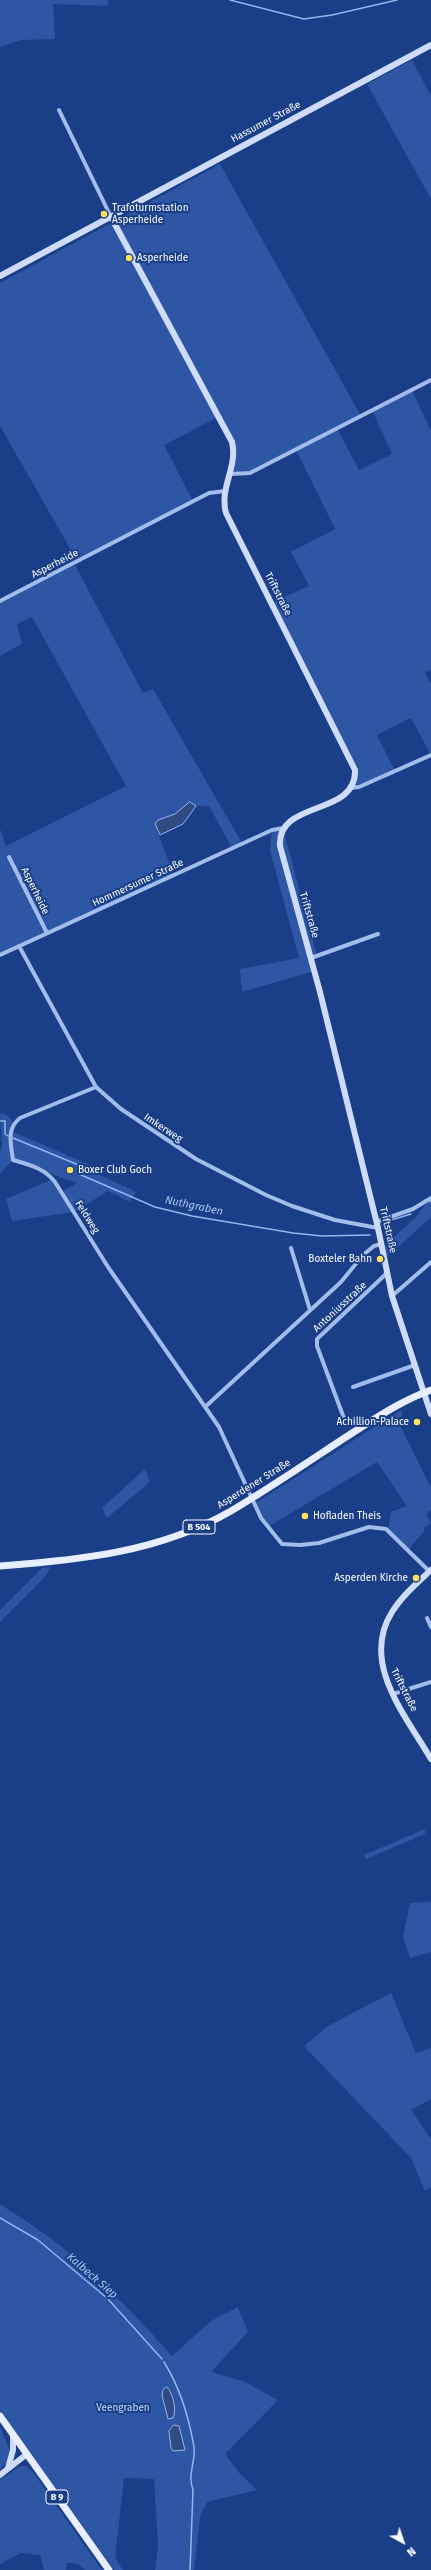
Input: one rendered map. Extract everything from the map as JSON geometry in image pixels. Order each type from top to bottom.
[{"type":"main road","name":"Asperdener Straße","points":[[0,1566],[78,1559],[148,1545],[207,1524],[252,1498],[380,1415],[428,1391]]},
{"type":"main road","name":"B 9","points":[[0,2416],[109,2570]]},
{"type":"street","name":"Hassumer Straße","points":[[0,276],[431,45]]},
{"type":"street","points":[[59,110],[111,217]]},
{"type":"street","name":"Triftstraße","points":[[111,217],[232,442],[235,454],[231,474],[225,492],[224,500],[226,513],[355,770],[351,788]]},
{"type":"street","points":[[231,474],[250,473],[431,380]]},
{"type":"street","name":"Asperheide","points":[[0,601],[209,493],[225,492]]},
{"type":"street","points":[[283,828],[292,819],[342,797],[351,788],[360,787],[431,755]]},
{"type":"street","name":"Triftstraße","points":[[283,828],[279,837],[280,846],[311,958],[377,1225],[392,1296],[415,1365],[428,1391],[431,1414]]},
{"type":"street","name":"Hommersumer Straße","points":[[0,955],[272,830],[283,828]]},
{"type":"street","name":"Asperheide","points":[[9,856],[47,933]]},
{"type":"street","points":[[311,958],[378,934]]},
{"type":"street","name":"Imkerweg","points":[[19,946],[80,1061],[96,1087],[128,1115],[196,1159],[266,1195],[335,1220],[377,1225]]},
{"type":"street","name":"Feldweg","points":[[96,1087],[20,1118],[13,1123],[10,1133],[13,1160],[36,1166],[48,1173],[55,1182],[108,1267],[229,1444],[261,1518],[282,1544],[300,1545],[319,1543],[369,1526],[386,1529],[430,1571]]},
{"type":"street","points":[[377,1225],[413,1209],[431,1198]]},
{"type":"street","points":[[205,1407],[341,1282],[363,1255],[374,1246],[381,1244]]},
{"type":"street","points":[[291,1248],[310,1310]]},
{"type":"street","points":[[392,1296],[431,1262]]},
{"type":"street","name":"Antoniusstraße","points":[[348,1424],[345,1421],[317,1346],[317,1339],[387,1273]]},
{"type":"street","points":[[353,1387],[415,1365]]},
{"type":"street","name":"Triftstraße","points":[[430,1571],[396,1606],[383,1631],[381,1661],[393,1694],[431,1759]]},
{"type":"street","points":[[427,1618],[431,1627]]},
{"type":"street","points":[[393,1694],[431,1682]]},
{"type":"street","points":[[8,2468],[13,2450],[13,2435]]},
{"type":"street","points":[[0,2475],[27,2454]]},
{"type":"green space","points":[[0,0],[108,0],[108,6],[53,4],[55,39],[21,40],[0,47]]},
{"type":"green space","points":[[412,60],[431,96],[431,199],[367,84]]},
{"type":"green space","points":[[220,164],[361,416],[337,428],[359,470],[392,454],[372,410],[412,390],[431,431],[431,670],[425,673],[431,684],[431,755],[411,718],[377,735],[395,771],[359,787],[351,788],[355,775],[271,603],[309,586],[291,552],[335,529],[296,450],[250,473],[231,474],[235,454],[218,417],[164,445],[193,501],[76,559],[0,426],[0,283]]},
{"type":"green space","points":[[75,565],[143,693],[153,689],[242,843],[232,848],[209,806],[196,806],[190,802],[175,814],[166,817],[157,831],[174,875],[0,955],[0,829],[6,846],[126,786],[32,617],[17,624],[22,644],[0,656],[0,603]]},
{"type":"green space","points":[[283,828],[317,956],[311,958],[314,971],[242,992],[240,969],[299,958],[270,851],[272,830]]},
{"type":"green space","points":[[0,1113],[7,1115],[13,1123],[11,1131],[88,1164],[94,1172],[136,1192],[130,1202],[108,1191],[74,1212],[12,1221],[6,1199],[53,1179],[62,1192],[77,1183],[13,1160],[0,1174],[0,1151],[2,1147]]},
{"type":"green space","points":[[431,1197],[431,1217],[387,1257],[384,1246],[416,1217]]},
{"type":"green space","points":[[401,1410],[403,1415],[397,1419],[431,1488],[431,1510],[426,1514],[431,1523],[424,1528],[425,1530],[409,1549],[388,1530],[391,1512],[407,1506],[377,1462],[269,1526],[254,1504]]},
{"type":"green space","points":[[145,1469],[150,1482],[107,1518],[102,1508]]},
{"type":"green space","points":[[51,1567],[45,1577],[0,1622],[0,1610],[42,1568]]},
{"type":"green space","points":[[425,1829],[425,1834],[366,1859],[364,1855]]},
{"type":"green space","points":[[431,1902],[431,1952],[410,1958],[403,1937],[410,1903]]},
{"type":"green space","points":[[391,1993],[416,2053],[431,2048],[431,2099],[411,2110],[431,2139],[431,2187],[425,2191],[411,2158],[304,2046],[328,2026]]},
{"type":"green space","name":"Veengraben","points":[[0,2204],[67,2251],[126,2306],[172,2356],[211,2321],[238,2307],[248,2332],[211,2372],[243,2381],[278,2400],[225,2454],[240,2474],[257,2490],[207,2502],[200,2517],[194,2570],[155,2570],[158,2546],[154,2479],[124,2478],[115,2558],[123,2570],[114,2570],[0,2410]]},
{"type":"green space","points":[[0,2427],[11,2454],[9,2460],[0,2470]]},
{"type":"green space","points":[[20,2466],[26,2466],[33,2472],[102,2570],[85,2570],[78,2564],[67,2563],[66,2570],[44,2570],[40,2555],[21,2553],[0,2564],[0,2480]]},
{"type":"shaded area","points":[[190,802],[196,806],[183,824],[160,835],[155,824],[158,820],[175,814]]},
{"type":"shaded area","points":[[167,2387],[173,2398],[175,2411],[173,2418],[168,2419],[162,2395],[163,2390]]},
{"type":"shaded area","points":[[174,2425],[179,2426],[185,2450],[173,2451],[171,2448],[169,2431]]},
{"type":"waterway","points":[[230,0],[304,19],[332,15],[397,0]]},
{"type":"waterway","name":"Nuthgraben","points":[[0,1121],[5,1121],[5,1134],[8,1136]]},
{"type":"waterway","name":"Nuthgraben","points":[[13,1138],[81,1166],[79,1174],[155,1207],[192,1216],[293,1233],[322,1236],[370,1235]]},
{"type":"waterway","name":"Nuthgraben","points":[[383,1226],[388,1221],[411,1214]]},
{"type":"waterway","name":"Kalbeck Siep","points":[[0,2218],[38,2240],[108,2299],[162,2359]]},
{"type":"waterway","name":"Kalbeck Siep","points":[[164,2362],[183,2403],[194,2447],[194,2458],[191,2473],[191,2484],[193,2490],[190,2570]]},
{"type":"place","name":"Trafoturmstation Asperheide","points":[[104,214]]},
{"type":"place","name":"Asperheide","points":[[129,258]]},
{"type":"place","name":"Boxer Club Goch","points":[[70,1170]]},
{"type":"place","name":"Boxteler Bahn","points":[[380,1259]]},
{"type":"place","name":"Achillion-Palace","points":[[417,1422]]},
{"type":"place","name":"Hofladen Theis","points":[[305,1516]]},
{"type":"place","name":"Asperden Kirche","points":[[416,1578]]}]
